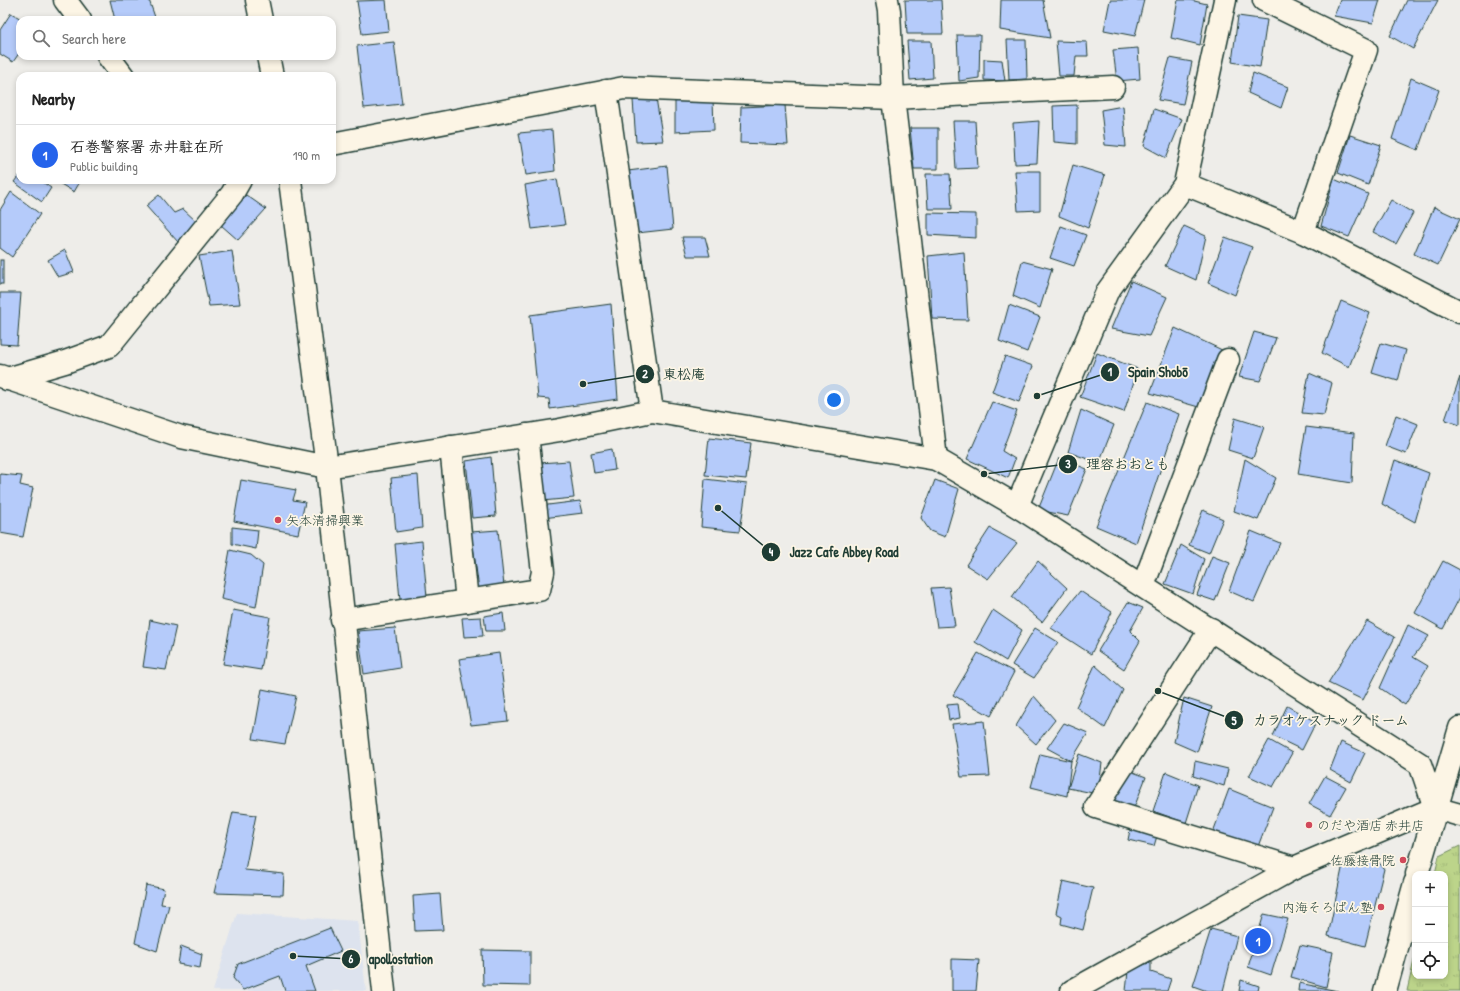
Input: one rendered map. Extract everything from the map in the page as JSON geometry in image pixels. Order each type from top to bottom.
[{"type":"street","points":[[64,0],[77,16]]},
{"type":"street","points":[[257,0],[260,16]]},
{"type":"street","points":[[887,0],[889,11],[893,98],[936,459]]},
{"type":"street","points":[[1017,506],[1107,292],[1185,184],[1225,0]]},
{"type":"street","points":[[1264,0],[1366,50],[1303,232]]},
{"type":"street","points":[[111,60],[120,72]]},
{"type":"street","points":[[269,60],[271,72]]},
{"type":"street","points":[[336,143],[624,88],[893,98],[1113,87]]},
{"type":"street","points":[[606,91],[652,411]]},
{"type":"street","points":[[4,378],[65,362],[109,346],[232,194],[238,184]]},
{"type":"street","points":[[291,184],[327,467],[342,620],[384,991]]},
{"type":"street","points":[[1185,184],[1303,232],[1460,312]]},
{"type":"street","points":[[1143,586],[1228,360]]},
{"type":"street","points":[[4,378],[181,437],[327,467],[527,435],[652,411],[936,459],[1017,506],[1420,764],[1436,808]]},
{"type":"street","points":[[342,620],[539,590],[543,572],[527,435]]},
{"type":"street","points":[[451,447],[467,601]]},
{"type":"street","points":[[1211,629],[1096,807],[1294,868]]},
{"type":"street","points":[[1418,871],[1460,728]]},
{"type":"street","points":[[1072,991],[1294,868],[1436,808],[1460,815]]},
{"type":"street","points":[[1385,991],[1412,894]]},
{"type":"shaded area","points":[[237,913],[358,921],[366,991],[213,991]]},
{"type":"green space","points":[[1460,846],[1460,991],[1407,991],[1412,969],[1412,979],[1448,979],[1448,871],[1436,871],[1439,856]]},
{"type":"building","points":[[110,0],[149,0],[155,16],[114,16]]},
{"type":"building","points":[[386,0],[389,31],[362,34],[357,1]]},
{"type":"building","points":[[905,0],[941,0],[943,34],[907,34]]},
{"type":"building","points":[[1001,0],[1043,0],[1050,38],[1000,30]]},
{"type":"building","points":[[1110,0],[1144,0],[1135,36],[1104,30]]},
{"type":"building","points":[[1178,0],[1190,0],[1207,4],[1200,45],[1171,38]]},
{"type":"building","points":[[1340,0],[1380,0],[1373,23],[1334,16]]},
{"type":"building","points":[[1407,0],[1438,0],[1413,49],[1390,36]]},
{"type":"building","points":[[11,13],[16,16],[16,58],[13,62],[0,54],[0,30]]},
{"type":"building","points":[[1238,16],[1267,20],[1260,67],[1232,62]]},
{"type":"building","points":[[957,35],[980,35],[979,78],[959,81]]},
{"type":"building","points":[[1007,40],[1026,40],[1027,79],[1009,80]]},
{"type":"building","points":[[907,41],[931,41],[933,78],[910,80]]},
{"type":"building","points":[[1056,41],[1087,42],[1088,56],[1076,56],[1074,76],[1059,76]]},
{"type":"building","points":[[394,42],[402,104],[364,108],[357,46]]},
{"type":"building","points":[[1138,48],[1140,79],[1117,81],[1113,50]]},
{"type":"building","points":[[1170,58],[1192,62],[1183,104],[1158,100]]},
{"type":"building","points":[[984,59],[1002,60],[1005,81],[984,80]]},
{"type":"building","points":[[1253,73],[1288,87],[1281,108],[1248,93]]},
{"type":"building","points":[[1411,78],[1439,90],[1418,150],[1392,139]]},
{"type":"building","points":[[656,98],[663,141],[636,142],[633,100]]},
{"type":"building","points":[[675,99],[713,99],[714,130],[675,132]]},
{"type":"building","points":[[785,105],[788,145],[740,143],[741,107]]},
{"type":"building","points":[[1077,105],[1077,144],[1054,142],[1053,106]]},
{"type":"building","points":[[1123,106],[1126,147],[1105,145],[1101,110]]},
{"type":"building","points":[[1154,109],[1182,119],[1166,158],[1144,146]]},
{"type":"building","points":[[953,121],[975,121],[978,168],[956,169]]},
{"type":"building","points":[[1039,121],[1037,163],[1015,164],[1013,123]]},
{"type":"building","points":[[910,128],[938,128],[938,169],[914,169]]},
{"type":"building","points":[[552,130],[555,171],[526,175],[519,133]]},
{"type":"building","points":[[1350,135],[1381,145],[1368,185],[1338,173]]},
{"type":"building","points":[[1073,165],[1105,175],[1088,228],[1059,216]]},
{"type":"building","points":[[667,166],[673,229],[637,233],[628,171]]},
{"type":"building","points":[[1015,171],[1040,171],[1040,210],[1018,211]]},
{"type":"building","points":[[926,174],[950,174],[952,209],[928,209]]},
{"type":"building","points":[[557,179],[565,225],[532,229],[525,185]]},
{"type":"building","points":[[1334,179],[1368,194],[1349,237],[1321,226]]},
{"type":"building","points":[[17,184],[46,184],[51,188],[42,202]]},
{"type":"building","points":[[61,184],[79,184],[74,192]]},
{"type":"building","points":[[11,192],[40,214],[12,257],[0,248],[0,210]]},
{"type":"building","points":[[159,195],[174,213],[183,209],[197,222],[178,242],[146,206]]},
{"type":"building","points":[[246,195],[266,209],[238,240],[221,225]]},
{"type":"building","points":[[1391,200],[1413,213],[1396,244],[1373,232]]},
{"type":"building","points":[[1434,207],[1460,219],[1438,265],[1414,254]]},
{"type":"building","points":[[928,213],[976,214],[976,238],[928,235]]},
{"type":"building","points":[[1061,226],[1086,235],[1074,266],[1050,258]]},
{"type":"building","points":[[1184,226],[1206,236],[1196,280],[1165,266]]},
{"type":"building","points":[[682,237],[705,237],[710,256],[687,256]]},
{"type":"building","points":[[1225,237],[1252,247],[1235,295],[1208,283]]},
{"type":"building","points":[[65,250],[74,272],[58,277],[48,260]]},
{"type":"building","points":[[232,251],[240,304],[209,306],[199,256]]},
{"type":"building","points":[[964,252],[968,320],[932,319],[928,256]]},
{"type":"building","points":[[0,260],[3,260],[3,284],[0,284]]},
{"type":"building","points":[[1022,261],[1052,269],[1040,308],[1013,296]]},
{"type":"building","points":[[1131,281],[1167,297],[1149,336],[1111,329]]},
{"type":"building","points":[[0,293],[21,293],[17,345],[0,344]]},
{"type":"building","points":[[1341,301],[1370,313],[1349,367],[1322,353]]},
{"type":"building","points":[[611,304],[618,399],[550,409],[549,399],[538,398],[530,315]]},
{"type":"building","points":[[1009,305],[1040,317],[1027,352],[999,341]]},
{"type":"building","points":[[1175,328],[1222,350],[1202,408],[1150,393]]},
{"type":"building","points":[[1254,332],[1276,338],[1260,381],[1239,377]]},
{"type":"building","points":[[1381,343],[1406,350],[1398,381],[1372,373]]},
{"type":"building","points":[[1097,353],[1138,369],[1124,412],[1080,397]]},
{"type":"building","points":[[1005,356],[1033,366],[1019,402],[992,392]]},
{"type":"building","points":[[1309,373],[1332,383],[1324,415],[1302,413]]},
{"type":"building","points":[[1460,377],[1460,425],[1445,420]]},
{"type":"building","points":[[992,402],[1017,411],[1002,451],[1015,459],[1008,478],[967,459]]},
{"type":"building","points":[[1147,402],[1179,414],[1136,543],[1096,526]]},
{"type":"building","points":[[1081,410],[1114,425],[1099,463],[1068,452]]},
{"type":"building","points":[[1396,415],[1418,424],[1406,454],[1385,446]]},
{"type":"building","points":[[1235,418],[1264,427],[1253,458],[1228,450]]},
{"type":"building","points":[[1306,427],[1354,433],[1352,483],[1298,474]]},
{"type":"building","points":[[709,438],[751,443],[746,479],[705,475]]},
{"type":"building","points":[[612,449],[615,470],[594,473],[591,453]]},
{"type":"building","points":[[491,457],[496,516],[472,518],[466,461]]},
{"type":"building","points":[[1059,458],[1087,469],[1068,516],[1038,510]]},
{"type":"building","points":[[1245,459],[1276,478],[1258,520],[1234,511]]},
{"type":"building","points":[[1395,460],[1429,473],[1415,522],[1382,504]]},
{"type":"building","points":[[569,461],[574,498],[542,501],[539,463]]},
{"type":"building","points":[[0,474],[22,476],[20,485],[33,488],[23,537],[0,533]]},
{"type":"building","points":[[418,475],[422,528],[396,532],[391,478]]},
{"type":"building","points":[[705,479],[747,484],[740,531],[701,527]]},
{"type":"building","points":[[241,480],[296,490],[293,500],[305,502],[298,534],[234,521]]},
{"type":"building","points":[[935,480],[959,489],[945,537],[930,531],[921,518]]},
{"type":"building","points":[[580,501],[583,513],[543,518],[540,506]]},
{"type":"building","points":[[1203,510],[1223,519],[1209,553],[1189,545]]},
{"type":"building","points":[[232,527],[258,530],[256,549],[232,544]]},
{"type":"building","points":[[990,528],[1017,543],[988,579],[966,565]]},
{"type":"building","points":[[498,530],[504,586],[479,589],[471,532]]},
{"type":"building","points":[[1251,531],[1280,543],[1254,602],[1229,591]]},
{"type":"building","points":[[422,541],[427,597],[400,600],[395,544]]},
{"type":"building","points":[[1181,545],[1204,559],[1193,594],[1165,584]]},
{"type":"building","points":[[230,550],[251,555],[263,565],[256,607],[221,599]]},
{"type":"building","points":[[1212,556],[1230,563],[1215,601],[1197,595]]},
{"type":"building","points":[[1038,561],[1067,588],[1042,622],[1012,597]]},
{"type":"building","points":[[1443,561],[1460,570],[1460,597],[1443,629],[1415,613]]},
{"type":"building","points":[[949,587],[955,626],[937,627],[931,588]]},
{"type":"building","points":[[1080,591],[1112,612],[1091,654],[1051,628]]},
{"type":"building","points":[[1128,602],[1143,608],[1130,631],[1140,641],[1124,669],[1098,651]]},
{"type":"building","points":[[233,610],[270,617],[261,670],[223,664]]},
{"type":"building","points":[[993,610],[1022,630],[1006,661],[975,642]]},
{"type":"building","points":[[503,613],[505,631],[486,631],[484,616]]},
{"type":"building","points":[[481,617],[483,636],[464,637],[462,618]]},
{"type":"building","points":[[150,620],[176,626],[166,670],[143,667]]},
{"type":"building","points":[[1367,621],[1395,637],[1363,700],[1328,683]]},
{"type":"building","points":[[1408,625],[1429,636],[1413,657],[1428,666],[1405,705],[1380,688]]},
{"type":"building","points":[[395,628],[400,668],[364,674],[358,631]]},
{"type":"building","points":[[1035,628],[1058,642],[1034,678],[1012,665]]},
{"type":"building","points":[[499,653],[508,721],[471,725],[459,659]]},
{"type":"building","points":[[978,653],[1014,672],[991,716],[953,695]]},
{"type":"building","points":[[1095,665],[1123,690],[1105,728],[1076,707]]},
{"type":"building","points":[[262,689],[296,696],[285,744],[253,739]]},
{"type":"building","points":[[1034,696],[1055,720],[1036,744],[1016,726]]},
{"type":"building","points":[[1184,698],[1212,707],[1197,752],[1174,742]]},
{"type":"building","points":[[958,704],[960,718],[949,720],[947,705]]},
{"type":"building","points":[[1287,706],[1316,722],[1302,750],[1273,736]]},
{"type":"building","points":[[984,721],[990,776],[961,777],[952,724]]},
{"type":"building","points":[[1064,723],[1088,733],[1071,761],[1047,748]]},
{"type":"building","points":[[1269,740],[1292,753],[1273,787],[1249,776]]},
{"type":"building","points":[[1341,742],[1365,753],[1351,782],[1330,770]]},
{"type":"building","points":[[1040,754],[1071,761],[1067,796],[1031,787]]},
{"type":"building","points":[[1079,754],[1102,763],[1098,794],[1068,788]]},
{"type":"building","points":[[1195,761],[1228,769],[1224,786],[1193,776]]},
{"type":"building","points":[[1125,769],[1146,777],[1132,813],[1112,805]]},
{"type":"building","points":[[1166,772],[1198,785],[1186,823],[1153,811]]},
{"type":"building","points":[[1325,776],[1346,787],[1330,815],[1309,804]]},
{"type":"building","points":[[1229,789],[1273,807],[1257,849],[1212,835]]},
{"type":"building","points":[[233,812],[256,815],[245,870],[284,874],[283,895],[214,893]]},
{"type":"building","points":[[1130,830],[1157,836],[1154,846],[1128,840]]},
{"type":"building","points":[[1359,858],[1377,860],[1384,869],[1365,946],[1328,936],[1343,864]]},
{"type":"building","points":[[1063,881],[1093,888],[1083,930],[1061,924],[1062,916],[1056,913]]},
{"type":"building","points":[[146,885],[164,889],[161,904],[169,905],[157,951],[135,943]]},
{"type":"building","points":[[440,894],[443,930],[415,931],[413,896]]},
{"type":"building","points":[[1264,914],[1288,919],[1271,975],[1248,967]]},
{"type":"building","points":[[330,928],[341,951],[306,966],[315,991],[285,991],[280,976],[243,990],[233,978],[238,964]]},
{"type":"building","points":[[1211,929],[1237,936],[1223,991],[1207,991],[1193,986]]},
{"type":"building","points":[[1300,945],[1333,952],[1326,987],[1291,977]]},
{"type":"building","points":[[181,946],[202,954],[200,968],[178,964]]},
{"type":"building","points":[[482,950],[530,951],[530,986],[483,985]]},
{"type":"building","points":[[952,959],[979,960],[976,991],[952,991]]},
{"type":"building","points":[[1151,962],[1151,972],[1171,979],[1167,991],[1126,991],[1128,971]]},
{"type":"building","points":[[1241,980],[1259,986],[1258,991],[1239,991]]},
{"type":"building","points":[[1299,983],[1338,991],[1298,991]]},
{"type":"place","name":"東松庵","points":[[583,384]]},
{"type":"place","name":"Spain Shobō","points":[[1037,396]]},
{"type":"place","name":"理容おおとも","points":[[984,474]]},
{"type":"place","name":"Jazz Cafe Abbey Road","points":[[718,508]]},
{"type":"place","name":"矢本清掃興業","points":[[278,520]]},
{"type":"place","name":"カラオケスナック ドーム","points":[[1158,691]]},
{"type":"place","name":"のだや酒店 赤井店","points":[[1309,825]]},
{"type":"place","name":"佐藤接骨院","points":[[1403,860]]},
{"type":"place","name":"内海そろばん塾","points":[[1381,907]]},
{"type":"place","name":"石巻警察署 赤井駐在所","points":[[1258,941]]},
{"type":"place","name":"apollostation","points":[[293,956]]}]
